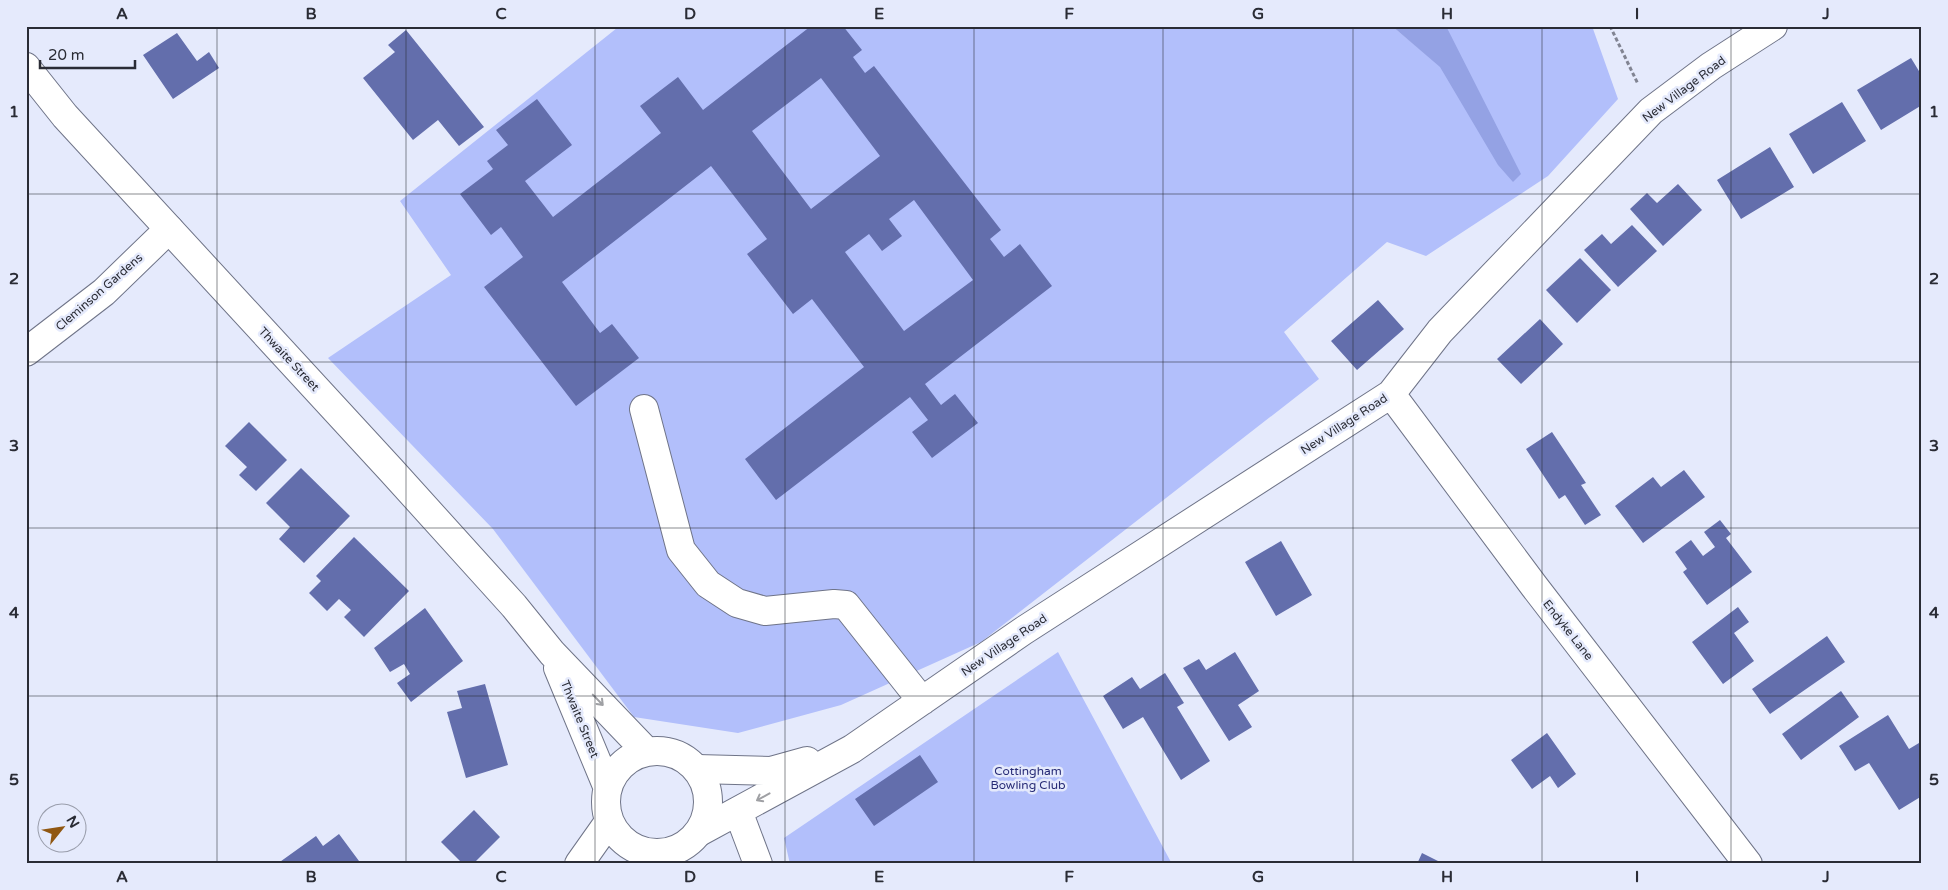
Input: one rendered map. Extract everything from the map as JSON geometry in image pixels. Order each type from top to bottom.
[{"type":"street","name":"New Village Road","points":[[852,749],[1023,631],[1391,394],[1440,331],[1651,111],[1711,66],[1773,26]]},
{"type":"street","name":"Thwaite Street","points":[[26,67],[65,116],[398,477],[514,606],[552,652],[646,751]]},
{"type":"street","name":"Cleminson Gardens","points":[[26,352],[104,292],[169,229]]},
{"type":"street","name":"Endyke Lane","points":[[1391,394],[1540,594],[1748,864]]},
{"type":"street","points":[[644,410],[682,550],[708,584],[737,603],[765,611],[834,604],[846,605],[922,701]]},
{"type":"street","name":"Thwaite Street","points":[[552,652],[607,786]]},
{"type":"street","points":[[852,749],[701,831],[689,844],[666,858],[641,853],[608,823],[604,806],[607,786],[623,762],[646,751],[675,753],[697,769],[771,772],[852,749]]},
{"type":"street","points":[[697,769],[709,805],[701,831]]},
{"type":"street","points":[[738,811],[758,864]]},
{"type":"street","points":[[579,864],[608,823]]},
{"type":"path","points":[[1610,26],[1651,111]]},
{"type":"green space","points":[[616,26],[1392,26],[1440,66],[1446,26],[1592,26],[1618,99],[1548,176],[1426,256],[1387,242],[1284,332],[1319,379],[981,642],[841,705],[738,733],[634,717],[493,529],[328,358],[451,275],[400,201],[617,28]]},
{"type":"green space","name":"Cottingham Bowling Club","points":[[1058,652],[1172,864],[790,864],[784,838]]},
{"type":"shaded area","points":[[1392,26],[1446,26],[1521,174],[1513,182],[1498,165],[1440,67]]},
{"type":"building","points":[[811,26],[843,26],[862,50],[853,57],[865,73],[874,66],[1001,230],[990,239],[1004,257],[1020,244],[1052,286],[925,384],[941,405],[955,394],[978,423],[932,458],[912,432],[928,420],[910,397],[776,500],[745,459],[864,367],[812,299],[793,314],[747,254],[767,239],[711,166],[562,282],[600,333],[612,324],[639,358],[576,406],[484,287],[523,257],[501,227],[491,235],[460,194],[493,169],[487,161],[508,145],[496,130],[537,99],[572,145],[525,181],[553,217],[661,133],[640,106],[678,77],[703,110]],"holes":[[[821,78],[880,156],[811,209],[752,131]],[[914,200],[973,280],[904,331],[845,252],[869,234],[882,251],[902,236],[889,219]]]},
{"type":"building","points":[[406,30],[484,127],[459,146],[438,120],[413,140],[363,78],[395,52],[388,45]]},
{"type":"building","points":[[177,33],[197,61],[209,52],[219,68],[173,99],[143,55]]},
{"type":"building","points":[[1911,58],[1922,76],[1922,105],[1881,130],[1857,90]]},
{"type":"building","points":[[1842,102],[1866,141],[1813,174],[1789,134]]},
{"type":"building","points":[[1770,147],[1794,187],[1741,219],[1717,180]]},
{"type":"building","points":[[1678,184],[1702,210],[1663,246],[1630,209],[1647,193],[1657,203]]},
{"type":"building","points":[[1632,225],[1657,251],[1618,287],[1584,250],[1602,234],[1611,244]]},
{"type":"building","points":[[1580,258],[1611,290],[1577,323],[1546,290]]},
{"type":"building","points":[[1378,300],[1404,329],[1357,370],[1331,341]]},
{"type":"building","points":[[1540,319],[1563,344],[1521,384],[1497,359]]},
{"type":"building","points":[[249,422],[287,460],[256,491],[239,475],[247,467],[225,446]]},
{"type":"building","points":[[1552,432],[1586,483],[1581,485],[1601,515],[1585,525],[1565,495],[1559,499],[1526,449]]},
{"type":"building","points":[[301,468],[350,516],[304,563],[279,539],[290,527],[266,503]]},
{"type":"building","points":[[1684,470],[1705,497],[1643,543],[1615,506],[1653,477],[1661,487]]},
{"type":"building","points":[[1720,520],[1731,534],[1726,538],[1752,572],[1707,605],[1683,572],[1687,569],[1675,552],[1691,540],[1703,556],[1715,547],[1704,532]]},
{"type":"building","points":[[354,537],[409,591],[364,637],[344,617],[351,610],[339,599],[327,611],[309,593],[321,581],[316,576]]},
{"type":"building","points":[[1281,541],[1312,595],[1276,616],[1245,562]]},
{"type":"building","points":[[1738,607],[1749,622],[1734,633],[1754,661],[1723,684],[1692,642]]},
{"type":"building","points":[[425,608],[463,661],[411,702],[397,683],[410,674],[404,664],[390,672],[374,648]]},
{"type":"building","points":[[1827,636],[1845,662],[1770,714],[1752,689]]},
{"type":"building","points":[[1235,652],[1259,691],[1238,705],[1252,727],[1229,741],[1183,668],[1199,659],[1206,670]]},
{"type":"building","points":[[1165,673],[1184,703],[1177,707],[1210,761],[1181,780],[1143,717],[1123,729],[1103,696],[1132,677],[1140,689]]},
{"type":"building","points":[[485,684],[508,765],[466,778],[447,712],[462,708],[457,691]]},
{"type":"building","points":[[1841,691],[1859,717],[1801,760],[1782,734]]},
{"type":"building","points":[[1888,715],[1909,749],[1919,743],[1922,748],[1922,796],[1899,810],[1869,763],[1855,771],[1839,746]]},
{"type":"building","points":[[1547,733],[1576,774],[1558,788],[1550,776],[1532,789],[1511,760]]},
{"type":"building","points":[[920,755],[938,782],[874,826],[855,799]]},
{"type":"building","points":[[474,810],[500,837],[473,864],[463,864],[441,842]]},
{"type":"building","points":[[339,834],[359,861],[355,864],[277,864],[316,836],[323,846]]},
{"type":"building","points":[[1422,853],[1444,864],[1417,864]]}]
